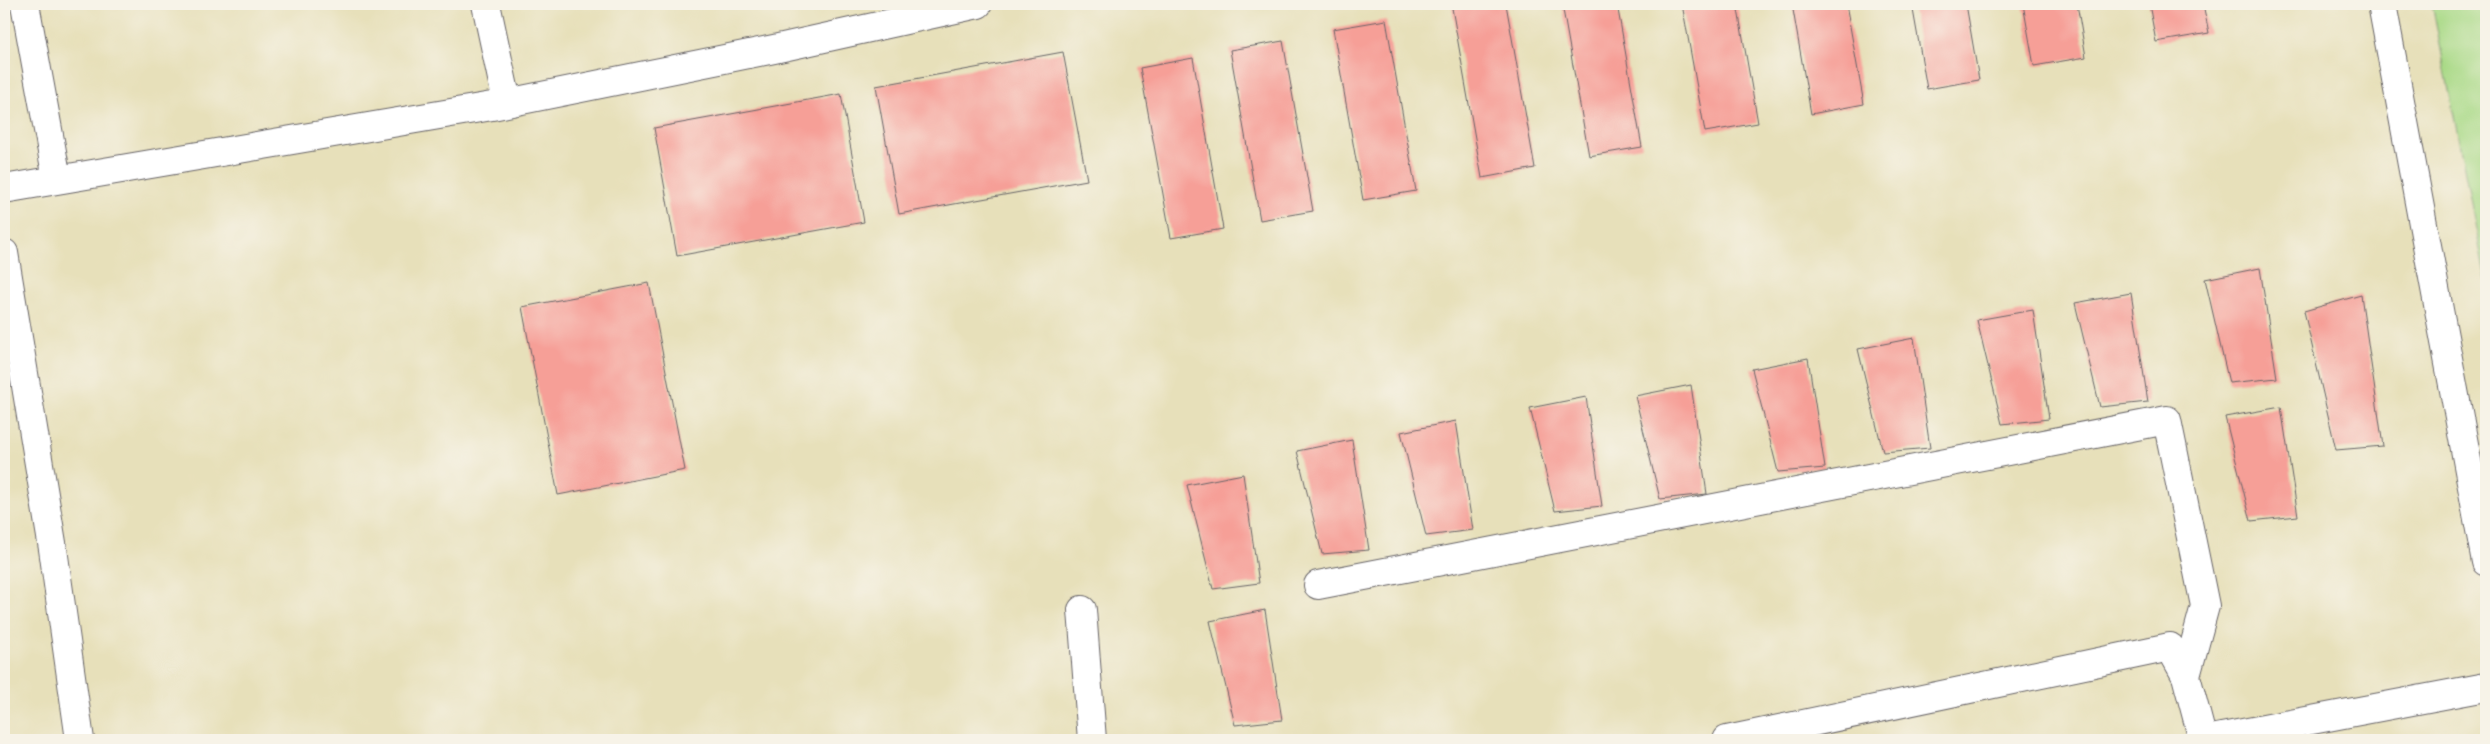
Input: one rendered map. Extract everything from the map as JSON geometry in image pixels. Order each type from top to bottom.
[{"type":"street","points":[[25,4],[57,179]]},
{"type":"street","points":[[486,4],[507,102]]},
{"type":"street","points":[[4,188],[507,102],[774,49],[978,4]]},
{"type":"street","points":[[2382,4],[2486,562]]},
{"type":"street","points":[[4,253],[52,548],[80,740]]},
{"type":"street","points":[[1318,585],[2167,420],[2205,606],[2186,676]]},
{"type":"street","points":[[1082,610],[1092,740]]},
{"type":"street","points":[[1726,740],[2170,647],[2186,676],[2204,740],[2486,687]]},
{"type":"green space","points":[[2432,4],[2486,4],[2486,280]]},
{"type":"building","points":[[1474,4],[1506,4],[1535,168],[1482,178],[1452,8]]},
{"type":"building","points":[[1562,4],[1617,4],[1642,147],[1589,156]]},
{"type":"building","points":[[1682,4],[1737,4],[1758,123],[1705,132]]},
{"type":"building","points":[[1792,4],[1846,4],[1864,104],[1811,114]]},
{"type":"building","points":[[1912,4],[1966,4],[1979,80],[1927,89]]},
{"type":"building","points":[[2023,4],[2077,4],[2086,57],[2034,66]]},
{"type":"building","points":[[2149,4],[2203,4],[2209,33],[2156,42]]},
{"type":"building","points":[[1386,20],[1416,191],[1363,200],[1333,29]]},
{"type":"building","points":[[1283,41],[1313,211],[1260,220],[1230,50]]},
{"type":"building","points":[[1063,52],[1087,180],[899,214],[876,86]]},
{"type":"building","points":[[1193,58],[1223,229],[1171,238],[1140,68]]},
{"type":"building","points":[[841,94],[864,222],[677,256],[654,128]]},
{"type":"building","points":[[2260,268],[2277,378],[2229,383],[2205,279]]},
{"type":"building","points":[[649,283],[685,470],[558,495],[522,307]]},
{"type":"building","points":[[2131,293],[2148,402],[2100,407],[2075,303]]},
{"type":"building","points":[[2361,295],[2383,446],[2336,450],[2304,311]]},
{"type":"building","points":[[2033,310],[2049,419],[2002,424],[1977,320]]},
{"type":"building","points":[[1914,338],[1930,448],[1883,452],[1858,349]]},
{"type":"building","points":[[1808,358],[1825,468],[1778,472],[1752,369]]},
{"type":"building","points":[[1691,385],[1707,494],[1660,499],[1635,396]]},
{"type":"building","points":[[1586,397],[1602,506],[1555,511],[1530,408]]},
{"type":"building","points":[[2281,407],[2298,516],[2251,521],[2225,417]]},
{"type":"building","points":[[1456,421],[1473,530],[1426,536],[1401,432]]},
{"type":"building","points":[[1352,440],[1369,550],[1322,554],[1297,451]]},
{"type":"building","points":[[1243,474],[1259,583],[1213,589],[1187,485]]},
{"type":"building","points":[[1265,610],[1282,720],[1235,725],[1210,621]]}]
